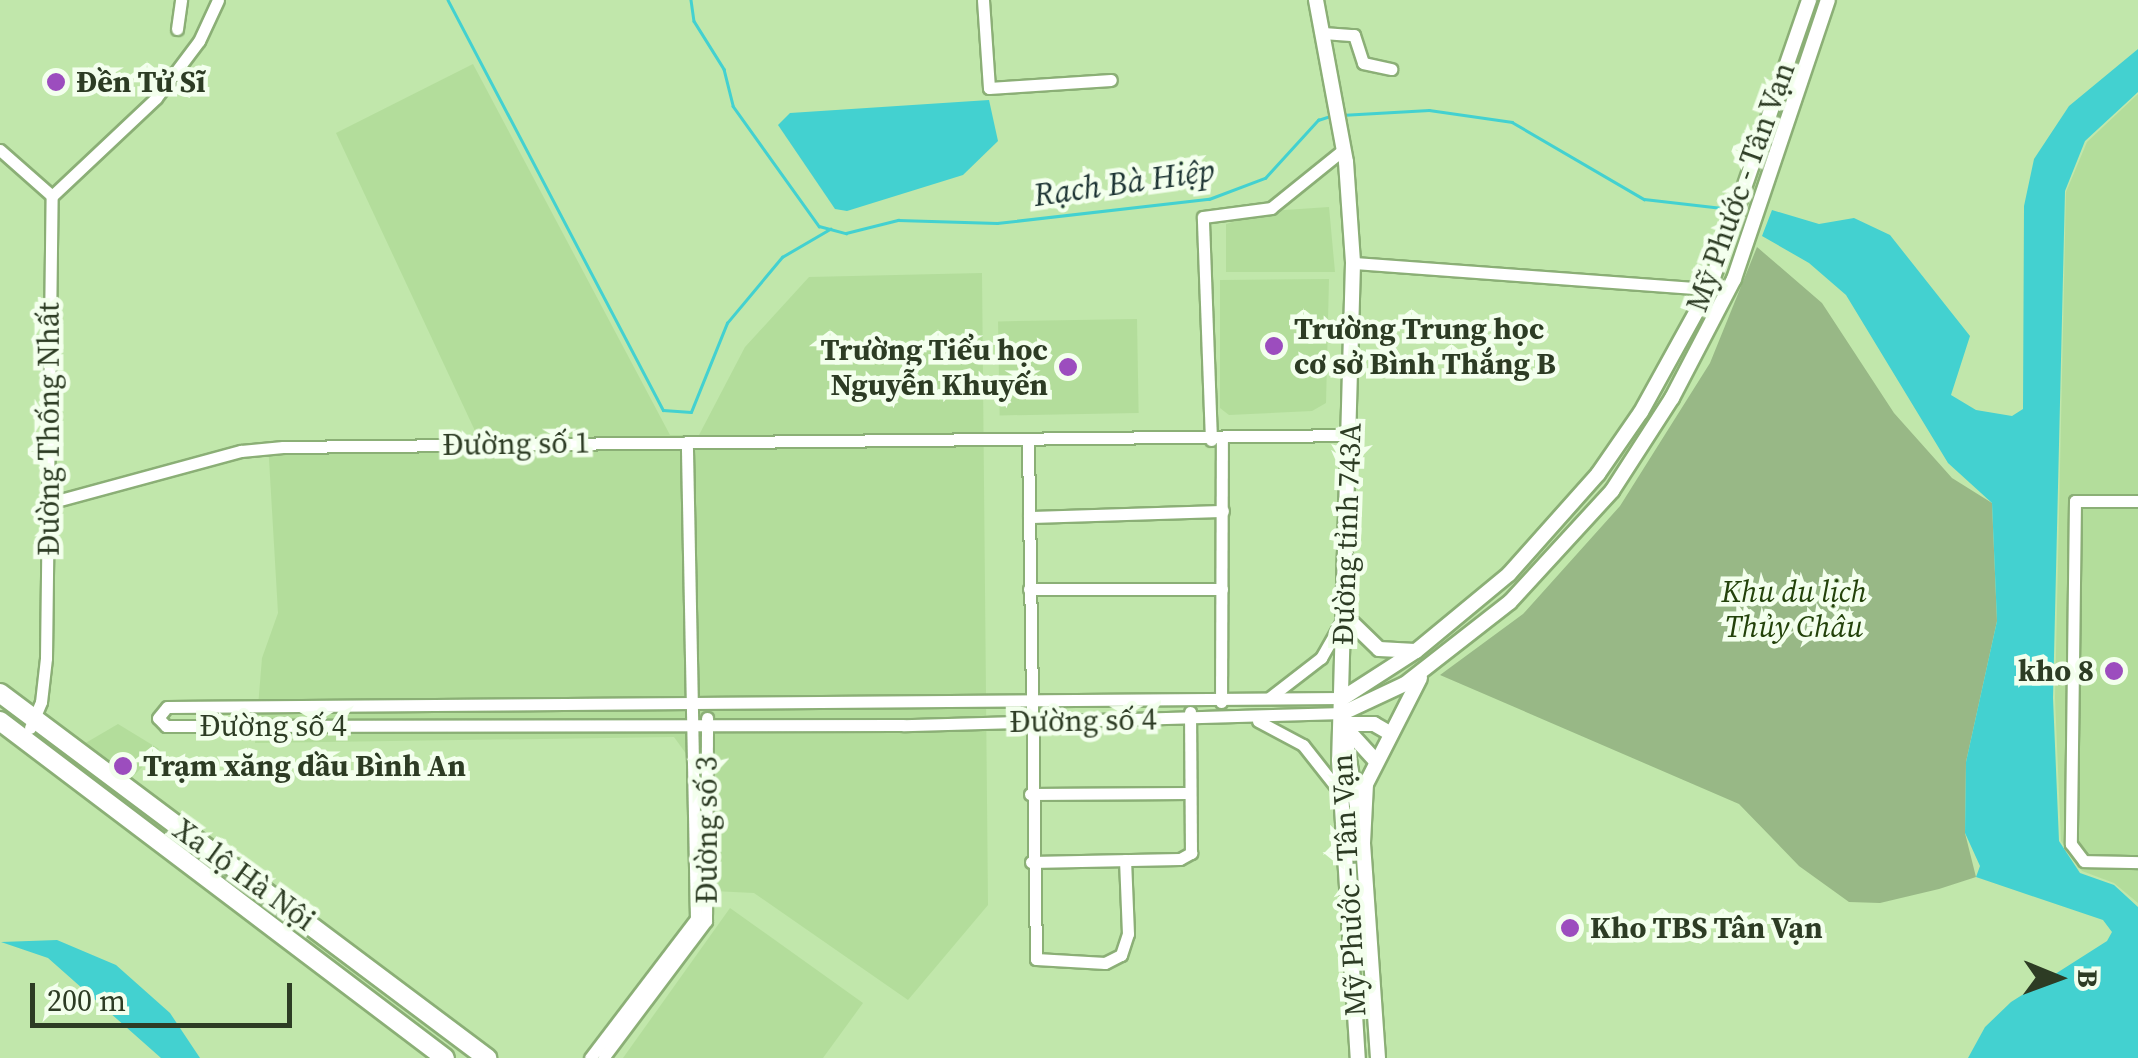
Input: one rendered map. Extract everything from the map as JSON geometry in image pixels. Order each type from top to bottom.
[{"type":"highway","name":"Xa lộ Hà Nội","points":[[0,693],[32,724],[471,1058]]},
{"type":"highway","name":"Xa lộ Hà Nội","points":[[0,705],[32,724],[487,1058]]},
{"type":"highway","name":"Xa lộ Hà Nội","points":[[0,721],[130,827],[432,1058]]},
{"type":"highway","name":"Xa lộ Hà Nội","points":[[0,735],[98,802]]},
{"type":"highway","name":"Xa lộ Hà Nội","points":[[130,827],[444,1058]]},
{"type":"main road","points":[[1316,0],[1323,33]]},
{"type":"main road","name":"Mỹ Phước - Tân Vạn","points":[[1358,1058],[1340,793],[1343,712],[1509,574],[1581,494],[1641,412],[1710,289],[1808,0]]},
{"type":"main road","name":"Mỹ Phước - Tân Vạn","points":[[1343,712],[1425,669],[1510,602],[1598,508],[1672,398],[1747,244],[1828,0]]},
{"type":"main road","name":"Đường tỉnh 743A","points":[[1323,33],[1344,150],[1352,263],[1343,712],[1354,748],[1356,803],[1363,843]]},
{"type":"main road","points":[[1581,494],[1598,508]]},
{"type":"main road","points":[[1344,614],[1356,634],[1379,649],[1416,650]]},
{"type":"main road","name":"Mỹ Phước - Tân Vạn","points":[[1378,1058],[1363,843],[1374,759],[1425,669]]},
{"type":"main road","points":[[1343,712],[1388,732]]},
{"type":"main road","points":[[1343,712],[1374,759]]},
{"type":"street","points":[[177,29],[182,0]]},
{"type":"street","points":[[0,150],[52,196],[156,98],[199,41],[218,0]]},
{"type":"street","points":[[984,0],[989,88],[1111,80]]},
{"type":"street","points":[[1323,33],[1352,28],[1363,63],[1391,70]]},
{"type":"street","points":[[1220,702],[1223,511],[1203,217],[1271,208],[1344,150]]},
{"type":"street","name":"Đường Thống Nhất","points":[[32,724],[46,658],[52,196]]},
{"type":"street","points":[[1352,263],[1710,289]]},
{"type":"street","name":"Đường số 1","points":[[49,503],[241,450],[1351,436]]},
{"type":"street","name":"Đường số 3","points":[[590,1058],[701,920],[691,726],[695,690],[687,442]]},
{"type":"street","points":[[1028,442],[1031,940],[1036,959],[1048,965],[1105,963],[1121,955],[1128,934],[1125,860]]},
{"type":"street","points":[[2138,501],[2075,500],[2071,824],[2074,851],[2084,860],[2138,862]]},
{"type":"street","points":[[1029,517],[1223,511]]},
{"type":"street","points":[[1029,589],[1222,588]]},
{"type":"street","points":[[1264,701],[1321,658],[1344,614]]},
{"type":"street","points":[[695,690],[707,707]]},
{"type":"street","name":"Đường số 4","points":[[1264,701],[1343,712],[1249,718],[691,726],[166,726],[158,718],[166,707],[707,707],[1030,702],[1264,701]]},
{"type":"street","points":[[1030,862],[1125,860],[1192,853],[1196,833],[1188,793],[1190,702]]},
{"type":"street","name":"Đường số 3","points":[[604,1058],[701,920],[707,707]]},
{"type":"street","points":[[1249,718],[1303,745],[1340,793]]},
{"type":"street","points":[[1030,794],[1188,793]]},
{"type":"shaded area","points":[[473,64],[670,435],[699,435],[745,347],[809,277],[982,273],[988,905],[908,1000],[754,893],[693,890],[687,755],[674,737],[255,743],[262,658],[278,613],[268,442],[459,442],[476,433],[336,133]]},
{"type":"shaded area","points":[[2138,94],[2138,903],[2114,883],[2082,871],[2061,841],[2055,698],[2066,192],[2087,142]]},
{"type":"shaded area","points":[[1329,207],[1335,272],[1226,272],[1226,224],[1269,211]]},
{"type":"shaded area","name":"Trường Trung học cơ sở Bình Thắng B","points":[[1329,279],[1326,403],[1312,411],[1229,415],[1220,408],[1220,280]]},
{"type":"shaded area","name":"Trường Tiểu học Nguyễn Khuyến","points":[[1137,319],[1139,413],[1000,415],[998,321]]},
{"type":"shaded area","name":"Trạm xăng dầu Bình An","points":[[118,724],[159,749],[127,783],[77,748]]},
{"type":"shaded area","points":[[730,908],[863,1003],[823,1058],[623,1058]]},
{"type":"green space","name":"Khu du lịch Thủy Châu","points":[[1757,247],[1822,303],[1894,413],[1952,478],[1992,503],[1997,621],[1966,762],[1965,833],[1976,877],[1880,903],[1849,902],[1799,866],[1739,804],[1440,675],[1523,614],[1620,506],[1710,363]]},
{"type":"water","points":[[2138,49],[2138,92],[2085,141],[2065,191],[2053,698],[2059,841],[2080,873],[2114,885],[2138,907],[2138,1058],[1968,1058],[1985,1027],[2011,1002],[2107,941],[2112,932],[2103,920],[1976,877],[1980,866],[1965,833],[1966,762],[1997,621],[1992,503],[1948,463],[1846,295],[1809,263],[1762,236],[1772,210],[1819,224],[1854,218],[1890,235],[1970,336],[1951,395],[1976,410],[2012,416],[2023,409],[2024,206],[2034,159],[2069,106]]},
{"type":"water","points":[[989,100],[998,141],[963,175],[847,211],[835,209],[778,125],[790,113]]},
{"type":"water","points":[[57,940],[116,965],[170,1013],[200,1058],[161,1058],[48,958],[1,942]]},
{"type":"waterway","points":[[448,0],[663,410],[691,412],[727,323],[782,257],[830,229]]},
{"type":"waterway","name":"Rạch Bà Hiệp","points":[[691,0],[694,21],[724,69],[733,106],[819,226],[846,233],[898,220],[997,223],[1209,199],[1265,178],[1318,120],[1333,115]]},
{"type":"waterway","name":"Rạch Bà Hiệp","points":[[1341,115],[1429,110],[1512,122],[1644,199],[1730,209]]},
{"type":"place","name":"Đền Tử Sĩ","points":[[56,82]]},
{"type":"place","name":"Trường Trung học cơ sở Bình Thắng B","points":[[1274,346]]},
{"type":"place","name":"Trường Tiểu học Nguyễn Khuyến","points":[[1068,367]]},
{"type":"place","name":"kho 8","points":[[2114,671]]},
{"type":"place","name":"Trạm xăng dầu Bình An","points":[[123,766]]},
{"type":"place","name":"Kho TBS Tân Vạn","points":[[1570,928]]}]
